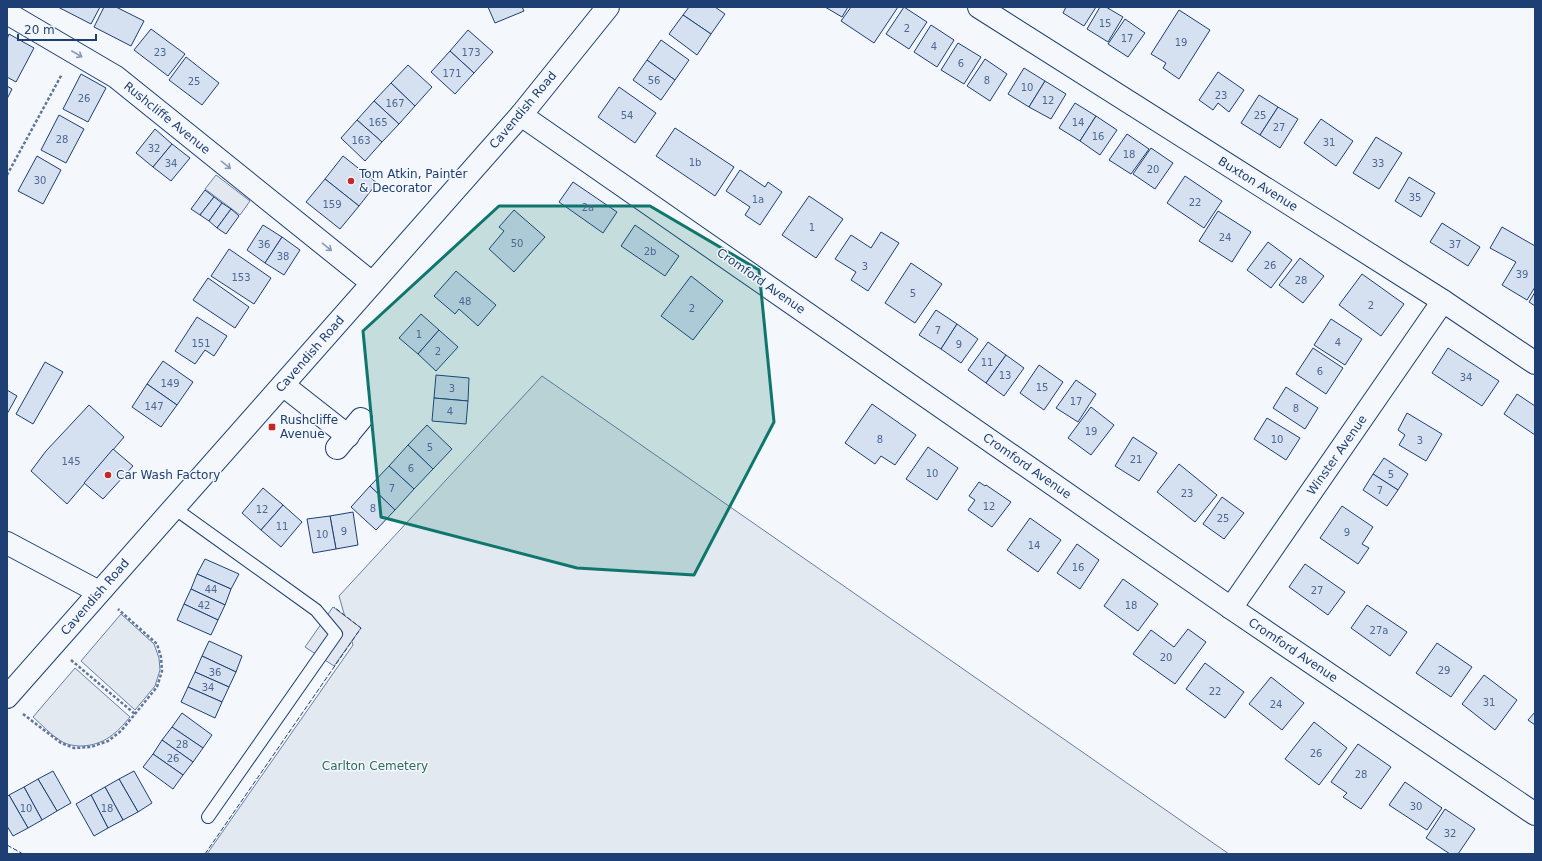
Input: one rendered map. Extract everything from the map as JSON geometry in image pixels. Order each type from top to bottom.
[{"type":"street","name":"Cavendish Road","points":[[13,704],[53,645],[521,115],[608,7]]},
{"type":"street","name":"Buxton Avenue","points":[[979,7],[1443,301],[1535,363]]},
{"type":"street","name":"Rushcliffe Avenue","points":[[7,13],[116,77],[372,283]]},
{"type":"street","name":"Cromford Avenue","points":[[521,115],[1231,608],[1535,814]]},
{"type":"street","name":"Winster Avenue","points":[[1231,608],[1443,301]]},
{"type":"street","points":[[283,385],[342,442],[361,419]]},
{"type":"street","points":[[7,543],[99,592]]},
{"type":"lane","points":[[174,508],[316,610],[336,634],[208,817]]},
{"type":"path","points":[[7,175],[74,52]]},
{"type":"path","points":[[13,704],[61,744],[74,748],[91,748],[108,741],[121,731],[157,687],[162,670],[161,657],[157,644],[99,592]]},
{"type":"path","points":[[53,645],[135,714]]},
{"type":"highlighted area","points":[[499,206],[650,206],[759,270],[774,422],[694,575],[577,568],[381,517],[363,331]]},
{"type":"green space","name":"Carlton Cemetery","points":[[542,376],[1229,854],[207,854],[353,645],[339,596]]},
{"type":"green space","points":[[121,614],[154,644],[159,658],[160,670],[155,686],[135,710],[81,661]]},
{"type":"green space","points":[[75,668],[130,717],[115,733],[103,741],[90,745],[77,746],[63,742],[57,739],[33,717]]},
{"type":"shaded area","points":[[216,175],[250,201],[240,215],[205,189]]},
{"type":"shaded area","points":[[333,607],[361,628],[334,666],[305,647]]},
{"type":"building","points":[[58,7],[100,7],[91,24]]},
{"type":"building","points":[[104,7],[116,7],[144,21],[131,46],[94,27]]},
{"type":"building","points":[[488,7],[522,7],[524,11],[495,23]]},
{"type":"building","points":[[689,7],[715,7],[725,14],[711,34],[683,15]]},
{"type":"building","points":[[825,7],[848,7],[842,17]]},
{"type":"building","points":[[851,7],[898,7],[874,43],[841,21]]},
{"type":"building","points":[[904,7],[927,22],[909,49],[886,34]]},
{"type":"building","points":[[1066,7],[1096,7],[1084,26],[1063,13]]},
{"type":"building","points":[[1100,7],[1106,7],[1123,17],[1108,42],[1087,29]]},
{"type":"building","points":[[1179,10],[1210,30],[1179,79],[1163,68],[1166,63],[1151,54]]},
{"type":"building","points":[[683,15],[711,34],[697,55],[669,34]]},
{"type":"building","points":[[1125,19],[1145,33],[1128,57],[1108,44]]},
{"type":"building","points":[[931,25],[954,40],[937,67],[914,52]]},
{"type":"building","points":[[151,29],[185,54],[168,76],[134,50]]},
{"type":"building","points":[[468,30],[493,52],[474,73],[450,51]]},
{"type":"building","points":[[9,34],[34,48],[16,82],[7,77],[7,39]]},
{"type":"building","points":[[661,40],[689,60],[675,80],[647,60]]},
{"type":"building","points":[[958,43],[981,57],[964,84],[941,70]]},
{"type":"building","points":[[450,51],[474,73],[455,94],[431,72]]},
{"type":"building","points":[[186,57],[219,83],[202,105],[169,80]]},
{"type":"building","points":[[985,59],[1007,74],[990,101],[967,86]]},
{"type":"building","points":[[647,60],[675,80],[661,100],[633,80]]},
{"type":"building","points":[[408,65],[432,87],[415,106],[391,83]]},
{"type":"building","points":[[1024,68],[1045,81],[1029,107],[1008,94]]},
{"type":"building","points":[[1218,72],[1244,90],[1229,112],[1218,103],[1213,110],[1199,100]]},
{"type":"building","points":[[81,74],[106,88],[88,122],[63,109]]},
{"type":"building","points":[[1045,81],[1066,94],[1051,119],[1029,107]]},
{"type":"building","points":[[391,83],[415,106],[399,124],[374,101]]},
{"type":"building","points":[[7,86],[12,89],[7,99]]},
{"type":"building","points":[[619,87],[656,113],[635,143],[598,117]]},
{"type":"building","points":[[1259,95],[1278,107],[1260,135],[1241,123]]},
{"type":"building","points":[[374,101],[399,124],[382,142],[357,120]]},
{"type":"building","points":[[1075,103],[1096,116],[1080,141],[1059,128]]},
{"type":"building","points":[[1278,107],[1298,119],[1280,148],[1260,135]]},
{"type":"building","points":[[59,115],[84,129],[66,163],[41,150]]},
{"type":"building","points":[[1096,116],[1117,130],[1100,155],[1080,141]]},
{"type":"building","points":[[1321,119],[1353,141],[1336,166],[1304,143]]},
{"type":"building","points":[[357,120],[382,142],[365,161],[341,138]]},
{"type":"building","points":[[675,128],[734,167],[715,196],[656,156]]},
{"type":"building","points":[[155,129],[172,144],[153,167],[136,153]]},
{"type":"building","points":[[1127,134],[1149,149],[1131,174],[1109,160]]},
{"type":"building","points":[[1376,137],[1402,153],[1379,189],[1353,173]]},
{"type":"building","points":[[172,144],[190,158],[171,181],[153,167]]},
{"type":"building","points":[[1151,148],[1173,163],[1155,189],[1133,174]]},
{"type":"building","points":[[37,156],[61,170],[43,204],[18,191]]},
{"type":"building","name":"Tom Atkin, Painter & Decorator","points":[[343,156],[377,183],[359,206],[325,179]]},
{"type":"building","points":[[740,170],[765,187],[768,182],[782,192],[760,225],[745,215],[750,207],[726,191]]},
{"type":"building","points":[[1185,176],[1222,201],[1204,228],[1167,203]]},
{"type":"building","points":[[1409,177],[1435,193],[1421,217],[1395,201]]},
{"type":"building","points":[[325,179],[359,206],[340,229],[306,202]]},
{"type":"building","points":[[573,182],[617,212],[603,233],[559,202]]},
{"type":"building","points":[[205,190],[214,197],[200,215],[191,209]]},
{"type":"building","points":[[809,196],[843,219],[816,258],[782,235]]},
{"type":"building","points":[[214,197],[222,203],[209,221],[200,215]]},
{"type":"building","points":[[222,203],[231,209],[217,228],[209,221]]},
{"type":"building","points":[[231,209],[239,216],[226,234],[217,228]]},
{"type":"building","points":[[514,210],[545,237],[514,272],[489,249],[504,231],[499,227]]},
{"type":"building","points":[[1218,211],[1251,232],[1232,262],[1199,241]]},
{"type":"building","points":[[1442,223],[1480,247],[1468,266],[1430,242]]},
{"type":"building","points":[[263,225],[282,237],[265,263],[247,250]]},
{"type":"building","points":[[635,225],[679,256],[665,276],[621,246]]},
{"type":"building","points":[[1502,227],[1535,246],[1535,287],[1527,300],[1502,285],[1516,262],[1490,248]]},
{"type":"building","points":[[881,232],[899,243],[868,291],[851,280],[856,272],[835,259],[851,235],[871,248]]},
{"type":"building","points":[[282,237],[300,250],[284,275],[265,263]]},
{"type":"building","points":[[1268,242],[1292,260],[1271,288],[1247,270]]},
{"type":"building","points":[[229,249],[271,278],[254,304],[211,276]]},
{"type":"building","points":[[1300,258],[1324,276],[1303,303],[1279,285]]},
{"type":"building","points":[[911,263],[942,284],[915,323],[885,303]]},
{"type":"building","points":[[456,271],[496,305],[478,326],[459,309],[455,314],[434,296]]},
{"type":"building","points":[[1362,274],[1404,304],[1381,336],[1339,305]]},
{"type":"building","points":[[691,276],[723,301],[693,340],[661,316]]},
{"type":"building","points":[[208,278],[249,307],[235,328],[193,300]]},
{"type":"building","points":[[1535,292],[1535,306],[1529,302]]},
{"type":"building","points":[[936,310],[957,324],[941,349],[919,335]]},
{"type":"building","points":[[421,314],[439,330],[418,354],[399,338]]},
{"type":"building","points":[[197,317],[227,336],[214,356],[205,350],[195,364],[175,351]]},
{"type":"building","points":[[1331,319],[1362,339],[1345,365],[1314,345]]},
{"type":"building","points":[[957,324],[978,339],[961,363],[941,349]]},
{"type":"building","points":[[439,330],[458,347],[436,371],[418,354]]},
{"type":"building","points":[[988,342],[1006,355],[986,383],[968,370]]},
{"type":"building","points":[[1313,348],[1343,368],[1326,394],[1296,374]]},
{"type":"building","points":[[1448,348],[1499,381],[1482,406],[1432,373]]},
{"type":"building","points":[[1006,355],[1024,368],[1004,396],[986,383]]},
{"type":"building","points":[[163,361],[193,382],[177,405],[147,384]]},
{"type":"building","points":[[45,362],[63,372],[33,424],[16,414]]},
{"type":"building","points":[[1039,365],[1063,382],[1044,410],[1020,393]]},
{"type":"building","points":[[436,375],[469,378],[468,401],[434,398]]},
{"type":"building","points":[[1076,380],[1096,394],[1078,422],[1056,408]]},
{"type":"building","points":[[147,384],[177,405],[161,427],[132,407]]},
{"type":"building","points":[[1286,387],[1318,408],[1305,429],[1273,408]]},
{"type":"building","points":[[7,390],[17,396],[7,414]]},
{"type":"building","points":[[1517,394],[1535,406],[1535,435],[1504,414]]},
{"type":"building","points":[[434,398],[468,401],[466,424],[432,421]]},
{"type":"building","points":[[872,404],[916,435],[895,465],[881,456],[875,464],[845,443]]},
{"type":"building","points":[[89,405],[124,437],[67,504],[31,471],[46,451]]},
{"type":"building","points":[[1091,407],[1114,425],[1091,455],[1068,438]]},
{"type":"building","points":[[1407,413],[1442,434],[1426,461],[1399,445],[1405,435],[1398,430]]},
{"type":"building","points":[[1267,418],[1300,438],[1286,460],[1254,439]]},
{"type":"building","points":[[427,425],[452,449],[433,469],[408,445]]},
{"type":"building","points":[[1133,437],[1157,453],[1139,481],[1115,466]]},
{"type":"building","points":[[408,445],[433,469],[414,489],[389,466]]},
{"type":"building","points":[[928,447],[958,468],[937,500],[906,479]]},
{"type":"building","name":"Car Wash Factory","points":[[113,449],[133,466],[103,499],[84,483]]},
{"type":"building","points":[[1384,458],[1408,474],[1398,490],[1373,474]]},
{"type":"building","points":[[1179,464],[1217,495],[1195,522],[1157,492]]},
{"type":"building","points":[[389,466],[414,489],[395,510],[370,486]]},
{"type":"building","points":[[1373,474],[1398,490],[1387,506],[1363,490]]},
{"type":"building","points":[[979,482],[1011,502],[992,527],[968,510],[975,500],[969,496]]},
{"type":"building","points":[[370,486],[395,510],[376,530],[351,507]]},
{"type":"building","points":[[263,488],[283,505],[261,530],[242,513]]},
{"type":"building","points":[[1222,497],[1244,513],[1224,539],[1203,524]]},
{"type":"building","points":[[283,505],[302,522],[281,547],[261,530]]},
{"type":"building","points":[[1342,506],[1373,527],[1362,544],[1369,548],[1358,564],[1320,538]]},
{"type":"building","points":[[353,512],[358,545],[336,549],[330,516]]},
{"type":"building","points":[[330,516],[336,549],[313,553],[307,519]]},
{"type":"building","points":[[1030,518],[1061,540],[1038,572],[1007,550]]},
{"type":"building","points":[[1077,544],[1099,560],[1080,589],[1057,573]]},
{"type":"building","points":[[205,559],[239,574],[231,589],[197,574]]},
{"type":"building","points":[[1305,564],[1345,592],[1328,615],[1289,587]]},
{"type":"building","points":[[197,574],[231,589],[225,605],[191,589]]},
{"type":"building","points":[[1123,579],[1158,604],[1138,631],[1104,606]]},
{"type":"building","points":[[191,589],[225,605],[218,620],[184,604]]},
{"type":"building","points":[[184,604],[218,620],[211,635],[177,620]]},
{"type":"building","points":[[1367,605],[1407,632],[1390,656],[1351,628]]},
{"type":"building","points":[[1188,629],[1206,642],[1175,684],[1133,654],[1151,630],[1174,647]]},
{"type":"building","points":[[209,641],[242,656],[236,672],[202,656]]},
{"type":"building","points":[[1437,643],[1472,667],[1451,697],[1416,673]]},
{"type":"building","points":[[202,656],[236,672],[229,687],[195,672]]},
{"type":"building","points":[[1205,663],[1244,692],[1225,718],[1186,689]]},
{"type":"building","points":[[195,672],[229,687],[222,702],[188,687]]},
{"type":"building","points":[[1484,675],[1517,700],[1495,730],[1462,704]]},
{"type":"building","points":[[1271,677],[1304,703],[1282,730],[1249,704]]},
{"type":"building","points":[[188,687],[222,702],[215,718],[181,702]]},
{"type":"building","points":[[1535,712],[1535,725],[1528,720]]},
{"type":"building","points":[[182,713],[212,735],[203,748],[172,727]]},
{"type":"building","points":[[1314,722],[1347,748],[1319,785],[1285,759]]},
{"type":"building","points":[[172,727],[203,748],[193,762],[162,740]]},
{"type":"building","points":[[162,740],[193,762],[183,775],[153,754]]},
{"type":"building","points":[[1358,744],[1391,767],[1361,809],[1343,797],[1347,793],[1331,782]]},
{"type":"building","points":[[153,754],[183,775],[173,789],[143,767]]},
{"type":"building","points":[[53,771],[71,803],[57,811],[38,779]]},
{"type":"building","points":[[134,771],[152,803],[138,812],[119,779]]},
{"type":"building","points":[[38,779],[57,811],[42,820],[24,787]]},
{"type":"building","points":[[119,779],[138,812],[123,820],[105,787]]},
{"type":"building","points":[[1405,782],[1442,808],[1427,830],[1389,805]]},
{"type":"building","points":[[24,787],[42,820],[28,828],[9,795]]},
{"type":"building","points":[[105,787],[123,820],[108,828],[91,795]]},
{"type":"building","points":[[9,795],[28,828],[13,836],[7,826],[7,797]]},
{"type":"building","points":[[91,795],[108,828],[94,836],[76,804]]},
{"type":"building","points":[[1445,809],[1475,829],[1458,854],[1450,854],[1426,838]]},
{"type":"fence","points":[[205,854],[361,628],[334,607]]},
{"type":"fence","points":[[7,845],[23,854]]},
{"type":"place","name":"Tom Atkin, Painter & Decorator","points":[[351,181]]},
{"type":"place","name":"Rushcliffe Avenue","points":[[272,427]]},
{"type":"place","name":"Car Wash Factory","points":[[108,475]]}]
